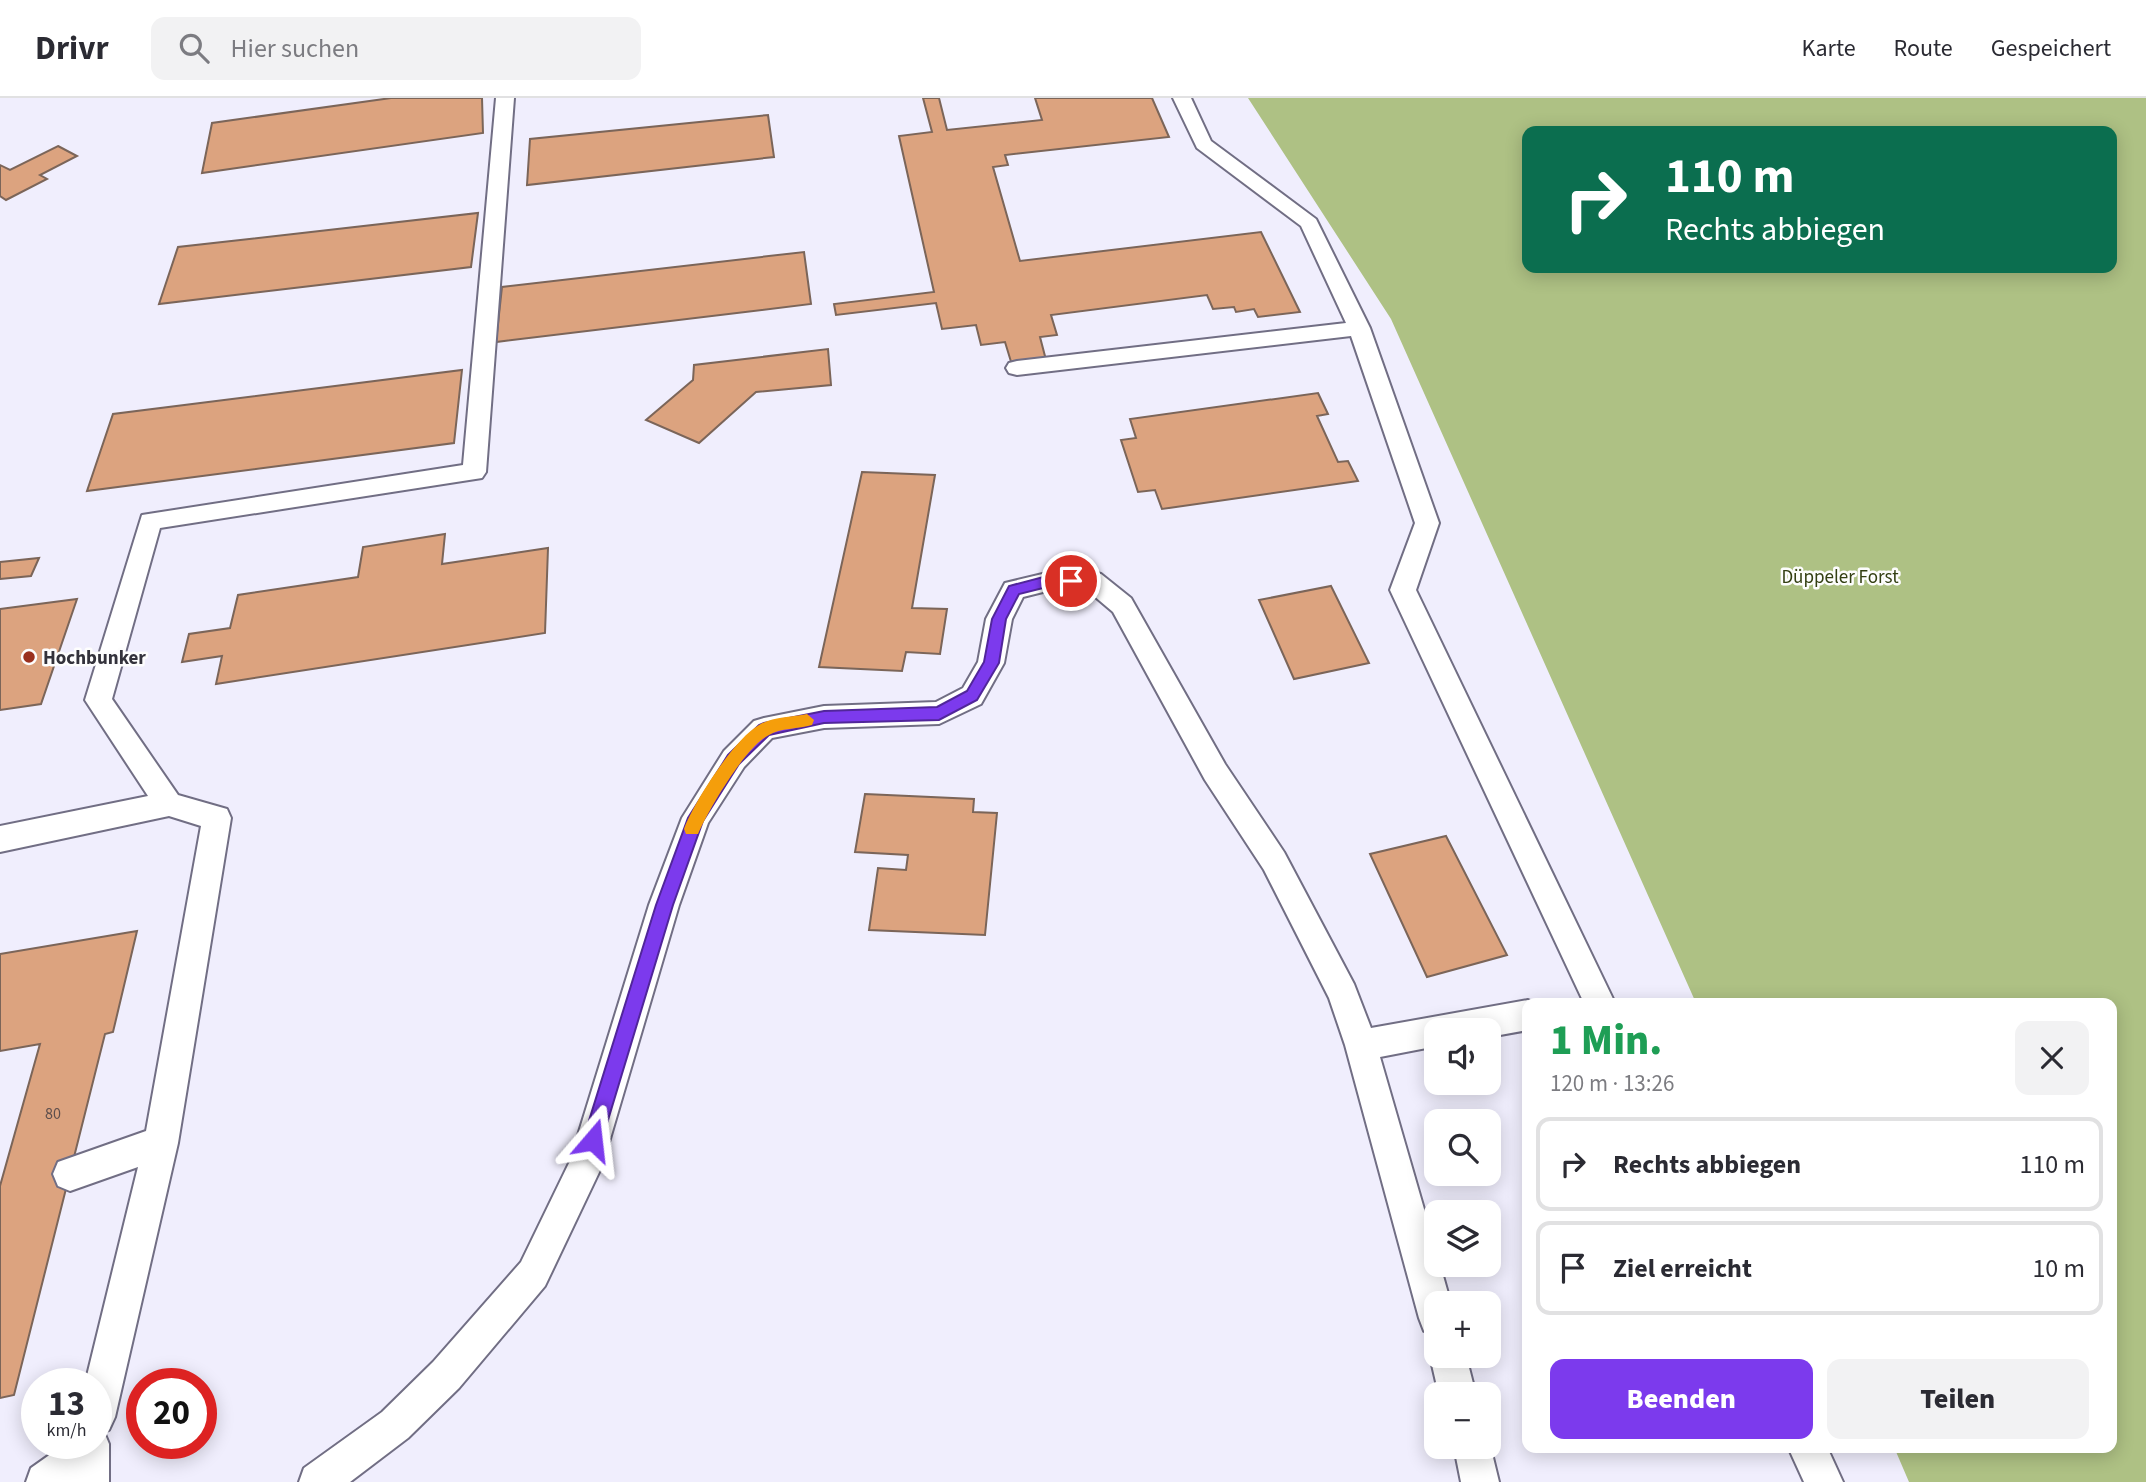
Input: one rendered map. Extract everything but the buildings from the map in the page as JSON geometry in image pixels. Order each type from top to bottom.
[{"type":"lane","points":[[169,804],[98,700],[150,521],[474,472],[505,98]]},
{"type":"lane","points":[[1182,98],[1203,144],[1309,223],[1359,328],[1427,523],[1403,590],[1596,998]]},
{"type":"lane","points":[[1017,368],[1359,328]]},
{"type":"lane","points":[[318,1482],[395,1425],[438,1383],[533,1274],[585,1166],[664,905],[696,818],[734,759],[764,729],[824,717],[939,713],[972,696],[991,663],[999,619],[1014,590],[1051,581],[1092,581],[1122,605],[1215,772],[1274,861],[1343,994],[1429,1291]]},
{"type":"lane","points":[[0,839],[169,804],[217,818],[161,1143],[109,1368]]},
{"type":"lane","points":[[1501,1020],[1522,1016]]},
{"type":"lane","points":[[1360,1045],[1424,1033]]},
{"type":"lane","points":[[70,1174],[161,1143]]},
{"type":"lane","points":[[1810,1453],[1824,1482]]},
{"type":"lane","points":[[45,1482],[76,1459]]},
{"type":"lane","points":[[1475,1459],[1480,1482]]},
{"type":"green space","name":"Düppeler Forst","points":[[1248,98],[2146,98],[2146,1482],[1909,1482],[1897,1453],[2117,1453],[2117,998],[1694,998],[1391,319]]},
{"type":"slow traffic","points":[[692,829],[696,818],[734,759],[764,729],[807,720]]},
{"type":"place","name":"Hochbunker","points":[[29,657]]},
{"type":"route","points":[[593,1140],[664,905],[696,818],[734,759],[764,729],[824,717],[939,713],[972,696],[991,663],[999,619],[1014,590],[1051,581],[1071,581]]}]
